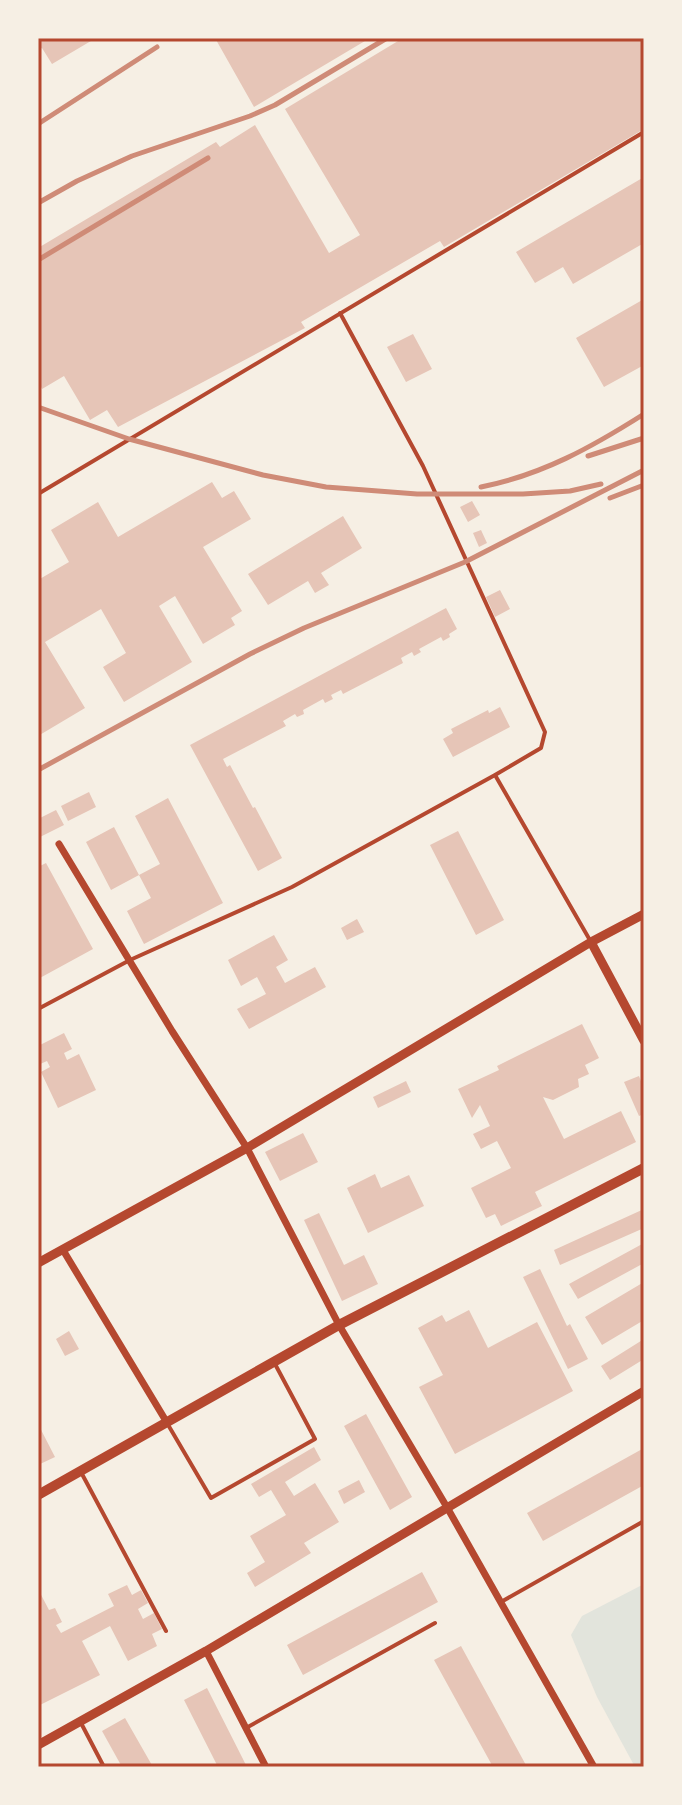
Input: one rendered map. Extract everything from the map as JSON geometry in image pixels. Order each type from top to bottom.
[{"type":"main road","points":[[38,1495],[273,1360],[644,1168]]},
{"type":"street","points":[[59,844],[247,1148],[339,1325],[448,1509],[594,1767]]},
{"type":"street","points":[[38,1263],[247,1148],[591,942],[644,914]]},
{"type":"street","points":[[591,942],[644,1041]]},
{"type":"street","points":[[63,1250],[166,1421]]},
{"type":"street","points":[[38,1745],[206,1651],[644,1391]]},
{"type":"street","points":[[206,1651],[266,1767]]},
{"type":"lane","points":[[38,494],[644,132]]},
{"type":"lane","points":[[38,1009],[130,960],[292,887],[541,748],[545,732],[423,466],[340,313]]},
{"type":"lane","points":[[495,775],[591,942]]},
{"type":"lane","points":[[166,1421],[211,1498],[315,1439],[273,1360]]},
{"type":"lane","points":[[81,1472],[166,1631]]},
{"type":"lane","points":[[501,1602],[644,1521]]},
{"type":"lane","points":[[246,1728],[435,1623]]},
{"type":"lane","points":[[81,1723],[104,1767]]},
{"type":"shaded area","points":[[644,1584],[644,1767],[635,1767],[597,1697],[571,1635],[582,1616]]},
{"type":"building","points":[[38,38],[96,38],[52,64],[42,48],[38,50]]},
{"type":"building","points":[[215,38],[370,38],[254,107]]},
{"type":"building","points":[[403,38],[644,38],[644,129],[444,247],[440,241],[301,322],[305,328],[118,427],[107,410],[90,420],[64,376],[42,389],[38,381],[38,248],[216,142],[220,147],[255,125],[329,253],[360,235],[285,109]]},
{"type":"building","points":[[644,177],[644,243],[573,284],[563,267],[535,283],[516,252]]},
{"type":"building","points":[[644,299],[644,365],[604,387],[576,338]]},
{"type":"building","points":[[413,334],[432,369],[406,382],[387,347]]},
{"type":"building","points":[[212,482],[222,498],[234,491],[251,519],[203,547],[242,611],[231,618],[235,625],[203,644],[175,596],[159,606],[192,662],[124,702],[103,667],[126,653],[101,609],[45,642],[85,708],[38,736],[38,580],[69,562],[51,530],[98,502],[118,537]]},
{"type":"building","points":[[472,501],[480,515],[468,522],[460,507]]},
{"type":"building","points":[[343,516],[362,548],[321,573],[329,585],[315,593],[308,581],[268,605],[248,574]]},
{"type":"building","points":[[481,530],[487,543],[479,547],[473,533]]},
{"type":"building","points":[[500,590],[510,609],[495,617],[486,597]]},
{"type":"building","points":[[446,608],[457,629],[449,634],[450,637],[443,641],[441,637],[419,649],[421,652],[414,656],[412,652],[401,658],[403,663],[343,694],[341,690],[331,695],[333,699],[325,703],[323,699],[303,710],[304,714],[297,717],[295,714],[283,721],[286,726],[223,759],[227,767],[230,765],[282,858],[258,871],[190,745]]},
{"type":"building","points":[[500,707],[510,727],[453,757],[443,739],[453,733],[451,729]]},
{"type":"building","points":[[89,792],[96,807],[68,821],[61,806]]},
{"type":"building","points":[[168,798],[223,903],[144,944],[127,911],[151,898],[139,875],[160,864],[135,816]]},
{"type":"building","points":[[56,810],[64,825],[38,838],[38,819]]},
{"type":"building","points":[[114,827],[139,875],[111,890],[86,842]]},
{"type":"building","points":[[458,831],[504,920],[476,935],[430,845]]},
{"type":"building","points":[[46,863],[93,949],[38,979],[38,867]]},
{"type":"building","points":[[357,919],[364,932],[347,940],[341,928]]},
{"type":"building","points":[[274,935],[288,960],[276,967],[285,983],[315,967],[326,987],[249,1029],[237,1009],[266,994],[257,977],[241,986],[228,960]]},
{"type":"building","points":[[582,1024],[599,1058],[585,1065],[589,1074],[578,1079],[579,1087],[553,1100],[543,1097],[564,1139],[621,1111],[636,1142],[535,1192],[542,1206],[501,1226],[495,1214],[486,1218],[471,1188],[511,1168],[497,1141],[481,1149],[473,1134],[490,1126],[480,1105],[472,1118],[458,1089]]},
{"type":"building","points":[[64,1033],[72,1049],[64,1053],[67,1060],[79,1054],[96,1090],[58,1108],[41,1072],[50,1067],[47,1061],[38,1065],[38,1046]]},
{"type":"building","points":[[639,1076],[644,1089],[644,1114],[639,1116],[624,1082]]},
{"type":"building","points":[[406,1081],[411,1092],[378,1108],[373,1097]]},
{"type":"building","points":[[303,1133],[318,1162],[280,1181],[265,1152]]},
{"type":"building","points":[[375,1174],[381,1188],[409,1175],[424,1206],[368,1233],[347,1188]]},
{"type":"building","points":[[644,1209],[644,1228],[560,1265],[554,1250]]},
{"type":"building","points":[[319,1213],[344,1265],[364,1255],[378,1284],[342,1301],[304,1220]]},
{"type":"building","points":[[644,1243],[644,1263],[578,1299],[569,1284]]},
{"type":"building","points":[[540,1269],[567,1326],[570,1324],[588,1359],[568,1369],[523,1277]]},
{"type":"building","points":[[644,1282],[644,1320],[602,1345],[585,1317]]},
{"type":"building","points":[[469,1310],[488,1348],[537,1322],[573,1391],[455,1454],[419,1387],[443,1375],[418,1328],[442,1315],[446,1322]]},
{"type":"building","points":[[69,1331],[79,1349],[65,1356],[56,1339]]},
{"type":"building","points":[[644,1339],[644,1359],[610,1380],[601,1366]]},
{"type":"building","points":[[366,1414],[412,1497],[390,1510],[344,1426]]},
{"type":"building","points":[[38,1424],[55,1457],[38,1465]]},
{"type":"building","points":[[314,1447],[321,1460],[285,1482],[294,1496],[315,1483],[339,1522],[304,1543],[311,1553],[255,1587],[247,1573],[265,1562],[250,1536],[286,1515],[271,1490],[259,1497],[251,1484]]},
{"type":"building","points":[[644,1448],[644,1485],[543,1541],[527,1513]]},
{"type":"building","points":[[359,1480],[365,1492],[344,1504],[338,1491]]},
{"type":"building","points":[[422,1572],[438,1602],[303,1675],[287,1645]]},
{"type":"building","points":[[127,1585],[132,1595],[141,1590],[148,1603],[138,1609],[143,1619],[154,1613],[162,1629],[152,1634],[157,1646],[128,1661],[110,1626],[82,1641],[100,1675],[38,1706],[38,1589],[49,1610],[55,1608],[62,1622],[56,1625],[61,1633],[114,1606],[108,1594]]},
{"type":"building","points":[[461,1646],[527,1767],[493,1767],[434,1660]]},
{"type":"building","points":[[207,1688],[247,1767],[218,1767],[184,1700]]},
{"type":"building","points":[[125,1718],[153,1767],[122,1767],[102,1731]]},
{"type":"railway","points":[[38,203],[132,156],[275,105],[387,38]]},
{"type":"railway","points":[[38,124],[157,47]]},
{"type":"railway","points":[[38,260],[208,158]]},
{"type":"railway","points":[[38,407],[129,439],[263,475],[326,487],[417,494],[523,494],[570,491],[601,484]]},
{"type":"railway","points":[[481,487],[546,467],[605,438],[644,414]]},
{"type":"railway","points":[[588,456],[644,438]]},
{"type":"railway","points":[[38,770],[250,654],[304,628],[465,562],[644,470]]},
{"type":"railway","points":[[610,498],[644,485]]}]
